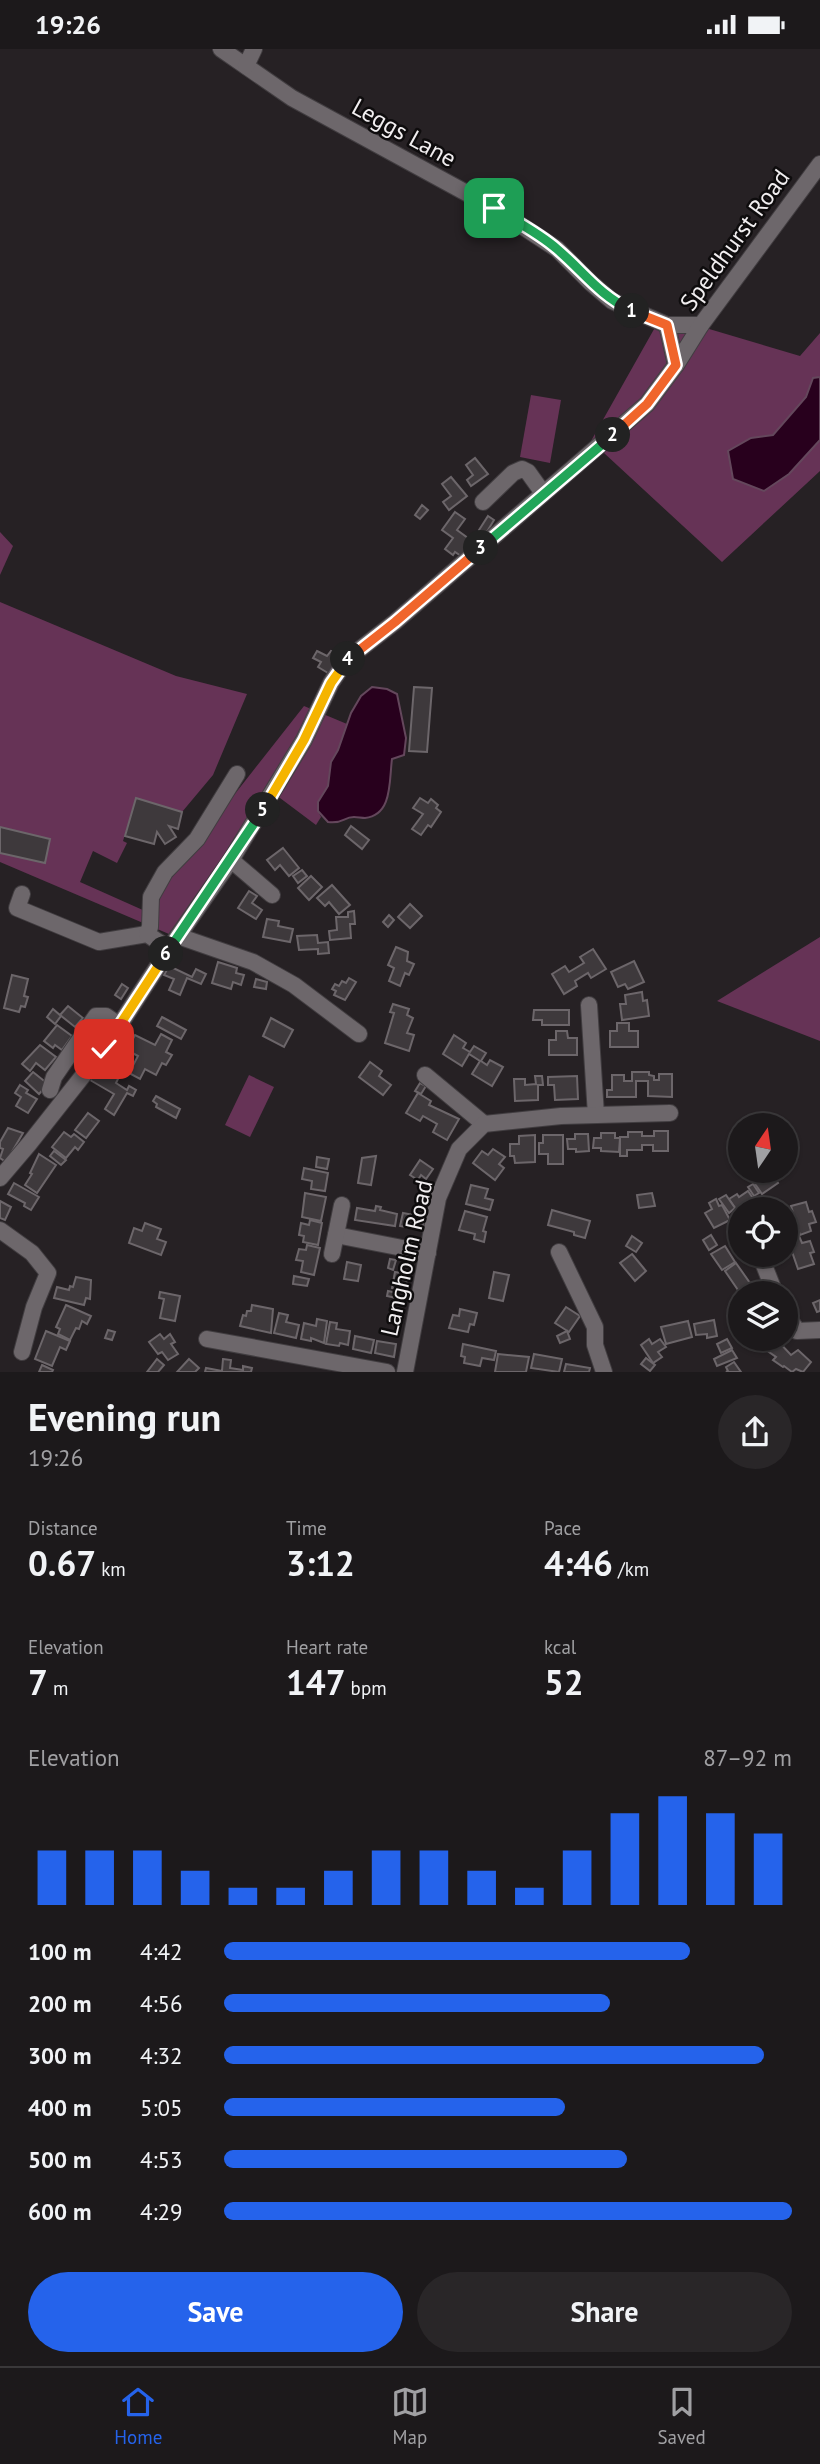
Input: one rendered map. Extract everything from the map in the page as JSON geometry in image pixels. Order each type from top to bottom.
[{"type":"street","name":"Leggs Lane","points":[[221,49],[292,97],[494,208],[557,249],[612,301],[667,325],[701,325]]},
{"type":"street","points":[[246,66],[254,49]]},
{"type":"street","name":"Speldhurst Road","points":[[0,1178],[82,1079],[231,859],[274,792],[304,740],[331,683],[346,660],[395,622],[647,404],[701,325],[820,164]]},
{"type":"street","points":[[667,325],[676,365]]},
{"type":"street","points":[[483,502],[513,473],[522,470],[528,472],[543,493]]},
{"type":"street","points":[[147,934],[150,927],[151,897],[165,872],[197,839],[237,774]]},
{"type":"street","points":[[231,859],[272,895]]},
{"type":"street","points":[[22,894],[18,908],[99,942],[147,934],[253,962],[294,985],[359,1034]]},
{"type":"street","points":[[589,1005],[596,1115]]},
{"type":"street","points":[[50,1090],[54,1077],[96,1016],[106,1016],[119,1025]]},
{"type":"street","points":[[425,1075],[484,1123],[670,1113]]},
{"type":"street","name":"Langholm Road","points":[[405,1372],[438,1198],[459,1149],[484,1123]]},
{"type":"street","points":[[332,1254],[342,1205]]},
{"type":"street","points":[[0,1230],[32,1253],[48,1273],[34,1307],[22,1352]]},
{"type":"street","points":[[336,1235],[428,1253]]},
{"type":"street","points":[[559,1252],[595,1328],[595,1345],[604,1372]]},
{"type":"street","points":[[798,1331],[820,1330]]},
{"type":"street","points":[[207,1339],[387,1372]]},
{"type":"shaded area","points":[[662,315],[800,356],[820,333],[820,471],[722,562],[591,441]]},
{"type":"shaded area","points":[[820,377],[820,440],[789,474],[764,491],[733,479],[728,451],[751,438],[773,435],[806,397],[813,378]]},
{"type":"shaded area","points":[[531,395],[561,400],[550,463],[520,457]]},
{"type":"shaded area","points":[[0,532],[13,546],[0,575]]},
{"type":"shaded area","points":[[0,602],[176,676],[247,694],[213,775],[182,812],[136,798],[123,841],[127,843],[117,863],[93,851],[80,882],[154,915],[157,899],[170,875],[202,843],[234,795],[304,706],[347,724],[331,762],[328,786],[318,802],[321,817],[316,825],[268,789],[226,856],[169,934],[0,862],[0,853],[44,863],[50,839],[0,827]]},
{"type":"shaded area","points":[[372,687],[387,689],[397,694],[406,738],[404,755],[392,759],[390,786],[381,810],[365,818],[350,817],[328,822],[318,811],[318,802],[328,786],[331,762],[351,713],[361,696]]},
{"type":"shaded area","points":[[820,937],[820,1041],[717,1001]]},
{"type":"shaded area","points":[[249,1075],[274,1087],[250,1137],[225,1125]]},
{"type":"building","points":[[475,458],[488,474],[471,486],[467,480],[473,475],[466,465]]},
{"type":"building","points":[[451,477],[467,496],[449,510],[443,502],[451,496],[442,484]]},
{"type":"building","points":[[422,505],[428,510],[420,519],[415,515]]},
{"type":"building","points":[[455,512],[465,519],[457,530],[472,541],[461,556],[455,552],[453,555],[445,549],[453,538],[442,530]]},
{"type":"building","points":[[488,516],[494,520],[485,535],[479,530]]},
{"type":"building","points":[[317,651],[327,656],[331,651],[345,656],[333,676],[318,667],[321,662],[313,658]]},
{"type":"building","points":[[414,687],[432,688],[427,752],[409,751]]},
{"type":"building","points":[[136,798],[182,812],[178,829],[169,826],[176,837],[165,844],[157,832],[154,844],[125,836]]},
{"type":"building","points":[[420,798],[428,803],[431,799],[441,812],[431,827],[428,825],[421,835],[412,829],[423,814],[413,808]]},
{"type":"building","points":[[351,826],[369,840],[362,849],[345,835]]},
{"type":"building","points":[[0,827],[50,839],[45,863],[0,853]]},
{"type":"building","points":[[283,848],[299,868],[289,876],[280,865],[275,870],[267,860]]},
{"type":"building","points":[[302,870],[307,876],[298,883],[293,876]]},
{"type":"building","points":[[311,876],[322,887],[309,900],[298,888]]},
{"type":"building","points":[[332,885],[350,905],[339,914],[329,902],[325,906],[317,898]]},
{"type":"building","points":[[249,891],[257,896],[252,903],[262,910],[256,919],[238,908]]},
{"type":"building","points":[[410,904],[422,916],[410,928],[398,917]]},
{"type":"building","points":[[354,911],[355,924],[350,924],[351,938],[330,940],[329,931],[337,930],[336,917],[348,917],[348,912]]},
{"type":"building","points":[[389,915],[394,920],[388,927],[383,922]]},
{"type":"building","points":[[267,919],[279,921],[278,926],[293,929],[290,942],[263,937]]},
{"type":"building","points":[[317,935],[318,943],[328,942],[329,953],[318,954],[318,949],[299,950],[297,936]]},
{"type":"building","points":[[396,947],[408,952],[407,961],[414,964],[409,975],[405,973],[400,986],[389,981],[394,968],[388,965]]},
{"type":"building","points":[[593,949],[606,969],[591,978],[588,973],[575,981],[577,986],[564,994],[552,974],[565,966],[569,972],[584,963],[580,957]]},
{"type":"building","points":[[634,961],[644,982],[628,989],[625,984],[618,987],[611,972]]},
{"type":"building","points":[[218,962],[237,968],[236,973],[244,975],[241,985],[233,982],[231,989],[212,983]]},
{"type":"building","points":[[169,966],[192,977],[196,969],[206,974],[201,984],[187,978],[180,995],[169,990],[174,979],[164,975]]},
{"type":"building","points":[[12,975],[28,979],[24,996],[28,997],[25,1007],[21,1006],[19,1012],[4,1008]]},
{"type":"building","points":[[349,978],[356,982],[345,1000],[334,995],[336,991],[332,989],[335,984],[339,986],[342,981],[346,983]]},
{"type":"building","points":[[256,979],[267,982],[266,989],[254,987]]},
{"type":"building","points":[[122,984],[128,988],[121,999],[115,995]]},
{"type":"building","points":[[642,992],[643,1001],[647,1000],[649,1016],[622,1020],[620,1004],[626,1004],[625,995]]},
{"type":"building","points":[[393,1004],[409,1009],[407,1015],[413,1018],[407,1033],[414,1035],[409,1051],[385,1043],[394,1013],[390,1012]]},
{"type":"building","points":[[68,1006],[83,1018],[75,1027],[60,1015]]},
{"type":"building","points":[[53,1009],[61,1016],[55,1024],[47,1017]]},
{"type":"building","points":[[534,1010],[569,1010],[569,1025],[542,1025],[542,1020],[533,1020]]},
{"type":"building","points":[[162,1017],[186,1030],[181,1039],[157,1026]]},
{"type":"building","points":[[271,1018],[293,1030],[284,1047],[263,1036]]},
{"type":"building","points":[[617,1023],[629,1023],[629,1031],[638,1031],[638,1047],[610,1047],[610,1031],[617,1031]]},
{"type":"building","points":[[57,1025],[72,1036],[62,1050],[55,1045],[53,1048],[44,1041]]},
{"type":"building","points":[[556,1031],[567,1031],[568,1038],[577,1038],[577,1055],[549,1055],[549,1040],[556,1040]]},
{"type":"building","points":[[161,1034],[172,1040],[166,1052],[172,1055],[166,1065],[162,1063],[156,1075],[145,1069],[140,1079],[129,1073],[138,1056],[127,1050],[135,1035],[155,1045]]},
{"type":"building","points":[[454,1035],[466,1043],[463,1048],[470,1052],[474,1046],[486,1053],[481,1061],[487,1065],[490,1060],[503,1067],[492,1086],[472,1074],[480,1061],[469,1054],[462,1066],[443,1054]]},
{"type":"building","points":[[40,1045],[56,1057],[45,1070],[36,1063],[30,1071],[22,1064]]},
{"type":"building","points":[[370,1062],[382,1071],[379,1076],[391,1085],[383,1095],[359,1077]]},
{"type":"building","points":[[110,1069],[120,1075],[116,1083],[127,1090],[129,1086],[136,1090],[133,1096],[127,1093],[114,1115],[105,1109],[114,1094],[90,1080],[96,1070],[106,1076]]},
{"type":"building","points":[[33,1072],[48,1084],[39,1094],[25,1081]]},
{"type":"building","points":[[632,1072],[649,1072],[649,1075],[654,1076],[654,1080],[659,1080],[659,1074],[672,1074],[672,1097],[648,1096],[648,1081],[636,1081],[636,1097],[607,1097],[607,1090],[612,1090],[612,1075],[624,1075],[624,1081],[632,1081]]},
{"type":"building","points":[[535,1076],[542,1076],[543,1085],[538,1085],[538,1100],[515,1101],[514,1079],[525,1079],[525,1085],[536,1084]]},
{"type":"building","points":[[577,1076],[578,1099],[555,1100],[554,1085],[548,1085],[548,1077]]},
{"type":"building","points":[[420,1083],[426,1086],[421,1094],[415,1091]]},
{"type":"building","points":[[20,1085],[28,1090],[26,1093],[37,1099],[28,1113],[16,1106],[21,1097],[15,1093]]},
{"type":"building","points":[[418,1093],[431,1101],[429,1105],[459,1119],[447,1140],[433,1132],[437,1124],[423,1116],[420,1121],[406,1113]]},
{"type":"building","points":[[156,1096],[180,1109],[176,1118],[156,1107],[157,1104],[153,1101]]},
{"type":"building","points":[[88,1113],[99,1121],[86,1138],[75,1130]]},
{"type":"building","points":[[8,1128],[23,1133],[6,1162],[0,1158],[3,1149],[0,1148],[0,1142]]},
{"type":"building","points":[[654,1131],[668,1131],[668,1151],[653,1151],[653,1145],[642,1145],[642,1150],[627,1150],[627,1156],[620,1156],[620,1137],[628,1137],[628,1132],[642,1132],[642,1136],[654,1136]]},
{"type":"building","points":[[64,1132],[71,1137],[74,1134],[84,1142],[78,1150],[75,1147],[66,1158],[52,1147]]},
{"type":"building","points":[[601,1133],[615,1133],[615,1138],[620,1138],[619,1152],[593,1148],[594,1138],[601,1138]]},
{"type":"building","points":[[575,1134],[588,1134],[589,1151],[576,1152],[576,1149],[568,1149],[567,1139],[575,1139]]},
{"type":"building","points":[[535,1135],[535,1162],[515,1163],[514,1156],[510,1156],[510,1144],[519,1144],[519,1136]]},
{"type":"building","points":[[543,1135],[563,1135],[563,1164],[548,1164],[548,1154],[539,1154],[539,1143],[543,1143]]},
{"type":"building","points":[[493,1149],[505,1157],[499,1164],[504,1168],[495,1180],[473,1163],[482,1151],[488,1155]]},
{"type":"building","points":[[54,1151],[66,1160],[61,1165],[50,1156]]},
{"type":"building","points":[[39,1154],[56,1165],[37,1193],[25,1185]]},
{"type":"building","points":[[376,1156],[371,1185],[358,1183],[362,1158]]},
{"type":"building","points":[[317,1157],[329,1159],[327,1169],[316,1167]]},
{"type":"building","points":[[420,1160],[433,1169],[426,1179],[421,1175],[418,1180],[410,1175]]},
{"type":"building","points":[[304,1168],[328,1173],[325,1191],[311,1189],[312,1181],[302,1179]]},
{"type":"building","points":[[14,1183],[39,1197],[31,1210],[24,1206],[25,1203],[8,1194]]},
{"type":"building","points":[[754,1183],[778,1183],[762,1194]]},
{"type":"building","points":[[753,1184],[759,1193],[754,1196],[748,1187]]},
{"type":"building","points":[[471,1185],[488,1189],[485,1198],[493,1200],[490,1210],[466,1204]]},
{"type":"building","points":[[748,1191],[752,1197],[739,1197]]},
{"type":"building","points":[[305,1193],[326,1197],[321,1221],[302,1217]]},
{"type":"building","points":[[652,1193],[655,1206],[639,1208],[637,1195]]},
{"type":"building","points":[[726,1195],[728,1212],[719,1199]]},
{"type":"building","points":[[716,1199],[719,1206],[722,1205],[728,1221],[714,1228],[705,1213],[712,1209],[709,1203]]},
{"type":"building","points":[[0,1201],[11,1207],[5,1220],[0,1218]]},
{"type":"building","points":[[806,1202],[816,1222],[809,1224],[811,1231],[800,1235],[798,1229],[798,1204]]},
{"type":"building","points":[[376,1206],[381,1207],[380,1210],[397,1214],[395,1226],[355,1220],[357,1208],[375,1211]]},
{"type":"building","points":[[552,1210],[590,1221],[585,1238],[548,1225]]},
{"type":"building","points":[[465,1211],[487,1217],[483,1231],[486,1232],[484,1242],[474,1239],[475,1234],[459,1230]]},
{"type":"building","points":[[403,1213],[425,1217],[422,1230],[400,1226]]},
{"type":"building","points":[[310,1220],[322,1223],[318,1245],[303,1242],[304,1236],[299,1235],[301,1223],[309,1225]]},
{"type":"building","points":[[145,1223],[161,1229],[157,1239],[166,1242],[161,1255],[129,1243],[134,1228],[142,1231]]},
{"type":"building","points":[[711,1235],[717,1245],[709,1250],[703,1240]]},
{"type":"building","points":[[632,1236],[642,1243],[636,1252],[626,1246]]},
{"type":"building","points":[[798,1236],[802,1243],[810,1241],[814,1264],[798,1269],[797,1267]]},
{"type":"building","points":[[307,1245],[320,1248],[314,1275],[301,1272],[303,1261],[296,1260],[299,1249],[306,1250]]},
{"type":"building","points":[[725,1246],[728,1251],[728,1266],[722,1270],[711,1254]]},
{"type":"building","points":[[632,1254],[646,1271],[635,1281],[620,1263]]},
{"type":"building","points":[[390,1259],[396,1260],[393,1270],[388,1268]]},
{"type":"building","points":[[347,1262],[361,1265],[358,1281],[344,1279]]},
{"type":"building","points":[[730,1267],[739,1267],[749,1281],[732,1281],[725,1271]]},
{"type":"building","points":[[395,1272],[408,1274],[405,1290],[392,1288]]},
{"type":"building","points":[[494,1272],[509,1275],[503,1301],[489,1298]]},
{"type":"building","points":[[294,1276],[309,1279],[307,1286],[293,1284]]},
{"type":"building","points":[[76,1277],[91,1280],[90,1299],[86,1298],[84,1305],[54,1298],[57,1287],[69,1290]]},
{"type":"building","points":[[388,1291],[397,1293],[396,1298],[387,1296]]},
{"type":"building","points":[[160,1292],[180,1296],[175,1321],[160,1318],[164,1299],[159,1298]]},
{"type":"building","points":[[820,1300],[820,1311],[817,1312],[813,1303]]},
{"type":"building","points":[[66,1305],[91,1316],[87,1324],[82,1321],[70,1340],[58,1334],[60,1329],[56,1327]]},
{"type":"building","points":[[252,1305],[273,1309],[271,1333],[240,1326],[243,1315],[246,1316],[247,1311],[251,1311]]},
{"type":"building","points":[[566,1307],[580,1316],[569,1332],[555,1323]]},
{"type":"building","points":[[460,1309],[477,1313],[474,1325],[470,1324],[468,1332],[449,1328],[453,1315],[459,1316]]},
{"type":"building","points":[[279,1313],[288,1315],[286,1322],[299,1325],[296,1338],[274,1333]]},
{"type":"building","points":[[317,1319],[327,1321],[324,1343],[311,1338],[311,1341],[301,1339],[304,1323],[316,1326]]},
{"type":"building","points":[[714,1320],[717,1336],[707,1338],[707,1334],[696,1335],[694,1324]]},
{"type":"building","points":[[688,1321],[692,1337],[666,1344],[661,1327]]},
{"type":"building","points":[[330,1322],[337,1323],[336,1329],[350,1331],[348,1345],[326,1344]]},
{"type":"building","points":[[108,1330],[115,1332],[112,1340],[105,1338]]},
{"type":"building","points":[[46,1331],[70,1341],[66,1350],[60,1347],[52,1366],[35,1359]]},
{"type":"building","points":[[567,1331],[570,1339],[560,1343],[557,1336]]},
{"type":"building","points":[[160,1334],[164,1339],[170,1334],[175,1342],[171,1344],[178,1354],[168,1360],[162,1352],[158,1354],[149,1342]]},
{"type":"building","points":[[355,1336],[374,1340],[371,1353],[353,1349]]},
{"type":"building","points":[[649,1339],[652,1344],[660,1339],[666,1347],[658,1352],[662,1357],[653,1363],[641,1345]]},
{"type":"building","points":[[727,1339],[728,1350],[721,1353],[717,1344]]},
{"type":"building","points":[[377,1341],[396,1344],[394,1357],[375,1353]]},
{"type":"building","points":[[463,1344],[496,1351],[494,1360],[482,1358],[480,1366],[464,1363],[465,1357],[461,1356]]},
{"type":"building","points":[[798,1350],[811,1362],[803,1372],[796,1369],[792,1372],[773,1360],[776,1357],[769,1352],[787,1351],[791,1355]]},
{"type":"building","points":[[730,1351],[737,1358],[717,1366],[714,1359]]},
{"type":"building","points":[[498,1354],[529,1357],[526,1372],[495,1372]]},
{"type":"building","points":[[534,1354],[562,1359],[559,1372],[531,1368]]},
{"type":"building","points":[[646,1358],[655,1365],[650,1371],[641,1364]]},
{"type":"building","points":[[157,1359],[164,1365],[158,1372],[147,1372]]},
{"type":"building","points":[[189,1359],[199,1368],[195,1372],[177,1372]]},
{"type":"building","points":[[223,1359],[231,1360],[230,1368],[243,1370],[243,1366],[252,1368],[251,1372],[205,1372],[206,1368],[222,1371]]},
{"type":"building","points":[[734,1362],[741,1372],[726,1372],[726,1367]]},
{"type":"building","points":[[566,1364],[590,1368],[589,1372],[564,1372]]},
{"type":"building","points":[[42,1365],[53,1370],[52,1372],[39,1372]]},
{"type":"route","points":[[104,1049],[267,803],[346,660],[395,622],[627,423],[647,404],[676,365],[667,325],[612,301],[557,249],[494,208]]}]
